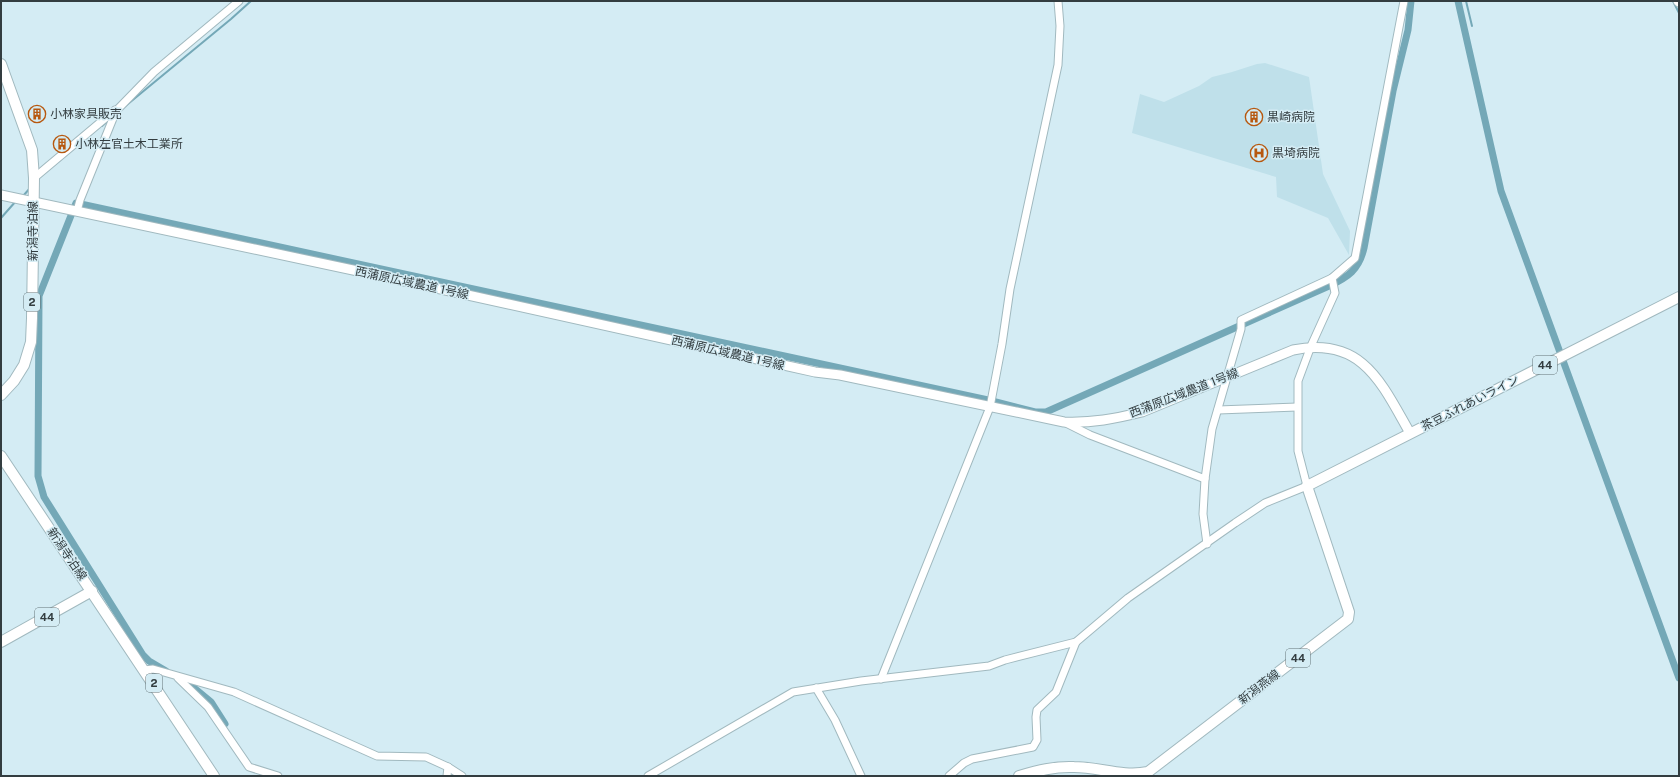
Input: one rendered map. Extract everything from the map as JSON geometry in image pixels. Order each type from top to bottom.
[{"type":"main road","name":"新潟寺泊線","points":[[1,64],[32,150],[33,179],[27,200],[32,318],[31,342],[24,365],[14,381],[1,395]]},
{"type":"main road","name":"茶豆ふれあいライン","points":[[1410,433],[1679,297]]},
{"type":"main road","name":"44","points":[[1307,486],[1410,433]]},
{"type":"main road","name":"新潟寺泊線","points":[[1,456],[92,591]]},
{"type":"main road","name":"新潟燕線","points":[[1019,776],[1043,769],[1074,767],[1135,775],[1148,772],[1348,619],[1349,612],[1307,486]]},
{"type":"main road","name":"44","points":[[1,642],[92,591]]},
{"type":"main road","name":"2","points":[[92,591],[214,776]]},
{"type":"street","points":[[78,211],[80,200],[116,111],[154,72],[239,1]]},
{"type":"street","points":[[881,679],[990,407],[1002,346],[1010,289],[1058,65],[1060,26],[1058,1]]},
{"type":"street","points":[[1207,544],[1203,514],[1205,480],[1212,429],[1222,390],[1241,330],[1241,320],[1332,278],[1355,258],[1404,1]]},
{"type":"street","points":[[33,179],[124,102]]},
{"type":"street","name":"西蒲原広域農道 1号線","points":[[1,195],[414,283],[815,372],[840,375],[1064,422],[1085,423],[1116,419],[1142,412],[1293,350],[1311,346],[1329,348],[1348,354],[1360,361],[1375,374],[1410,433]]},
{"type":"street","points":[[648,776],[794,692],[881,679],[989,666],[1006,660],[1076,642],[1128,598],[1265,503],[1307,486],[1298,451],[1298,381],[1311,346],[1335,293],[1332,278]]},
{"type":"street","points":[[1218,410],[1297,408]]},
{"type":"street","points":[[1064,422],[1090,435],[1205,480]]},
{"type":"street","points":[[949,776],[964,763],[972,759],[1033,747],[1037,740],[1037,710],[1056,692],[1076,642]]},
{"type":"street","points":[[144,670],[153,669],[178,678],[234,692],[377,756],[426,757],[448,767],[462,776]]},
{"type":"street","points":[[178,678],[208,707],[249,767],[278,776]]},
{"type":"street","points":[[816,688],[835,720],[861,776]]},
{"type":"street","points":[[447,776],[448,767]]},
{"type":"shaded area","name":"黒埼病院","points":[[1265,63],[1309,77],[1323,174],[1350,231],[1349,255],[1328,218],[1277,197],[1276,177],[1132,133],[1140,94],[1164,102],[1199,86],[1212,77]]},
{"type":"waterway","points":[[123,108],[251,1]]},
{"type":"waterway","points":[[166,671],[149,661],[143,655],[44,497],[38,476],[39,296],[76,203],[988,400],[1035,412],[1046,412],[1329,286],[1352,272],[1359,262],[1364,248],[1393,91],[1408,30],[1411,1]]},
{"type":"waterway","points":[[1458,1],[1501,191],[1679,678]]},
{"type":"waterway","points":[[1466,1],[1472,26]]},
{"type":"waterway","points":[[1673,1],[1679,13]]},
{"type":"waterway","points":[[102,126],[109,120]]},
{"type":"waterway","points":[[23,196],[31,187]]},
{"type":"waterway","points":[[1,218],[16,201]]},
{"type":"waterway","points":[[181,679],[211,702],[225,724]]},
{"type":"place","name":"小林家具販売","points":[[37,114]]},
{"type":"place","name":"黒崎病院","points":[[1254,117]]},
{"type":"place","name":"小林左官土木工業所","points":[[62,144]]},
{"type":"place","name":"黒埼病院","points":[[1259,153]]}]
